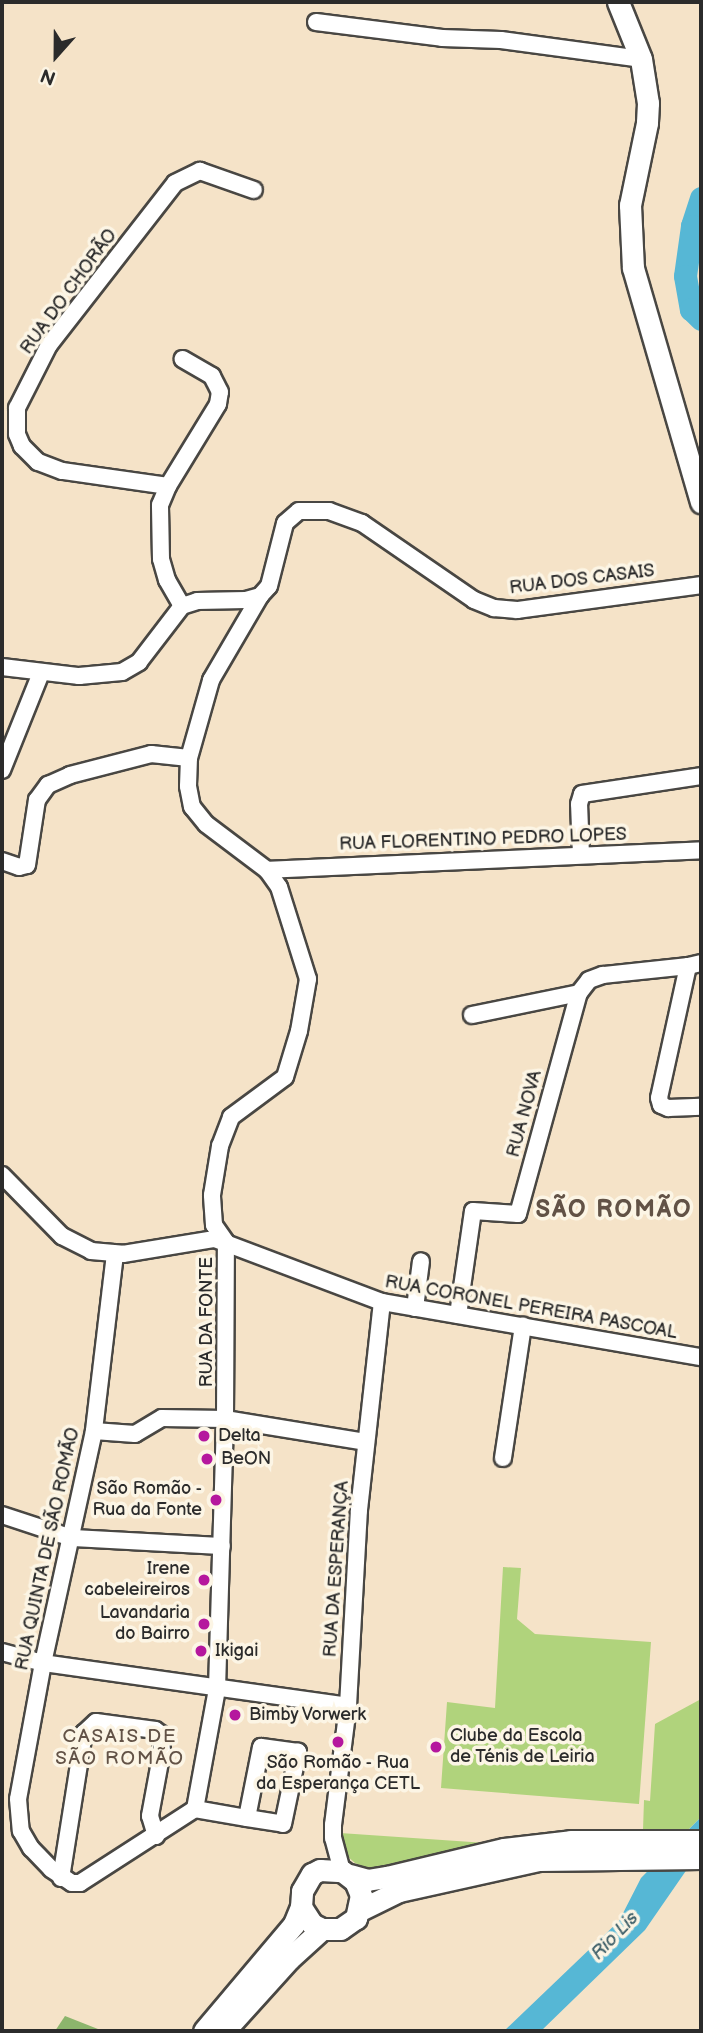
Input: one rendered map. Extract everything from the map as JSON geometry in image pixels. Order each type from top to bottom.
[{"type":"main road","points":[[618,2],[640,60],[648,113],[630,205],[631,254],[650,330],[701,502]]},
{"type":"main road","points":[[301,1907],[312,1924],[322,1929],[341,1929],[349,1925],[360,1910],[398,1891],[506,1866],[701,1841]]},
{"type":"main road","points":[[204,2031],[281,1941],[301,1907],[306,1881],[320,1870],[346,1873],[367,1880],[467,1857],[535,1845],[648,1849],[701,1857]]},
{"type":"main road","points":[[346,1873],[359,1888],[360,1910]]},
{"type":"main road","points":[[225,2031],[289,1959],[322,1929]]},
{"type":"street","points":[[316,22],[442,38],[501,40],[640,60]]},
{"type":"street","name":"RUA DO CHORÃO","points":[[168,485],[62,471],[38,461],[22,446],[17,434],[17,408],[49,345],[175,183],[200,171],[254,190]]},
{"type":"street","points":[[182,606],[167,580],[161,559],[160,505],[168,485],[218,404],[220,392],[212,376],[183,359]]},
{"type":"street","name":"RUA DOS CASAIS","points":[[260,596],[272,577],[286,520],[294,512],[308,509],[341,514],[362,523],[474,600],[494,608],[517,610],[701,585]]},
{"type":"street","points":[[2,667],[41,673],[105,676],[127,670],[144,657],[182,606],[191,602],[246,600],[260,596]]},
{"type":"street","name":"RUA DA FONTE","points":[[195,1809],[217,1689],[222,1546],[226,1242],[214,1225],[211,1207],[225,1131],[239,1109],[277,1086],[285,1077],[307,993],[305,970],[279,887],[267,870],[199,818],[190,798],[189,758],[211,680],[260,596]]},
{"type":"street","points":[[2,770],[41,673]]},
{"type":"street","points":[[2,861],[19,867],[27,864],[37,800],[48,785],[70,775],[151,754],[189,758]]},
{"type":"street","points":[[581,855],[579,804],[582,794],[701,776]]},
{"type":"street","name":"RUA FLORENTINO PEDRO LOPES","points":[[267,870],[701,850]]},
{"type":"street","points":[[472,1016],[579,993],[589,980],[603,975],[694,964],[659,1098],[661,1105],[668,1108],[701,1107]]},
{"type":"street","name":"RUA NOVA","points":[[458,1315],[473,1211],[517,1214],[579,993]]},
{"type":"street","points":[[2,1175],[62,1236],[90,1251],[115,1254]]},
{"type":"street","name":"RUA CORONEL PEREIRA PASCOAL","points":[[115,1254],[207,1238],[226,1242],[382,1302],[701,1357]]},
{"type":"street","name":"RUA QUINTA DE SÃO ROMÃO","points":[[61,1878],[31,1848],[21,1831],[18,1799],[43,1662],[94,1431],[115,1254]]},
{"type":"street","points":[[415,1308],[421,1262]]},
{"type":"street","name":"RUA DA ESPERANÇA","points":[[320,1870],[333,1838],[348,1706],[365,1442],[382,1302]]},
{"type":"street","points":[[503,1458],[523,1326]]},
{"type":"street","points":[[94,1431],[135,1434],[162,1418],[225,1419],[365,1442]]},
{"type":"street","points":[[2,1515],[72,1538],[222,1546]]},
{"type":"street","points":[[2,1652],[43,1662],[348,1706]]},
{"type":"street","points":[[156,1836],[150,1816],[162,1751],[161,1734],[155,1730],[96,1722],[84,1734],[61,1878],[72,1883],[86,1880],[156,1836],[195,1809],[247,1818],[283,1824],[298,1752],[261,1747],[247,1818]]},
{"type":"street","name":"RUA DA ESPERANÇA","points":[[333,1838],[346,1873]]},
{"type":"green space","points":[[503,1567],[521,1568],[517,1619],[535,1634],[651,1642],[639,1804],[441,1788],[447,1702],[495,1708]]},
{"type":"green space","points":[[701,1699],[701,1817],[683,1835],[643,1830],[644,1800],[650,1801],[655,1724]]},
{"type":"green space","points":[[340,1833],[486,1843],[373,1870],[355,1863],[347,1856]]},
{"type":"green space","points":[[65,2016],[103,2031],[55,2031]]},
{"type":"water","name":"Rio Lis","points":[[701,1817],[701,1849],[645,1930],[541,2031],[504,2031],[619,1921],[641,1878]]},
{"type":"waterway","name":"Rio Lis","points":[[701,198],[692,226],[685,276],[691,309],[701,319]]},
{"type":"place","name":"Delta","points":[[204,1436]]},
{"type":"place","name":"BeON","points":[[207,1459]]},
{"type":"place","name":"São Romão - Rua da Fonte","points":[[216,1500]]},
{"type":"place","name":"Irene cabeleireiros","points":[[204,1580]]},
{"type":"place","name":"Lavandaria do Bairro","points":[[204,1624]]},
{"type":"place","name":"Ikigai","points":[[201,1651]]},
{"type":"place","name":"Bimby Vorwerk","points":[[235,1715]]},
{"type":"place","name":"São Romão - Rua da Esperança CETL","points":[[338,1742]]},
{"type":"place","name":"Clube da Escola de Ténis de Leiria","points":[[436,1747]]},
{"type":"district","name":"SÃO ROMÃO","points":[[614,1210]]},
{"type":"district","name":"CASAIS DE SÃO ROMÃO","points":[[120,1748]]}]
